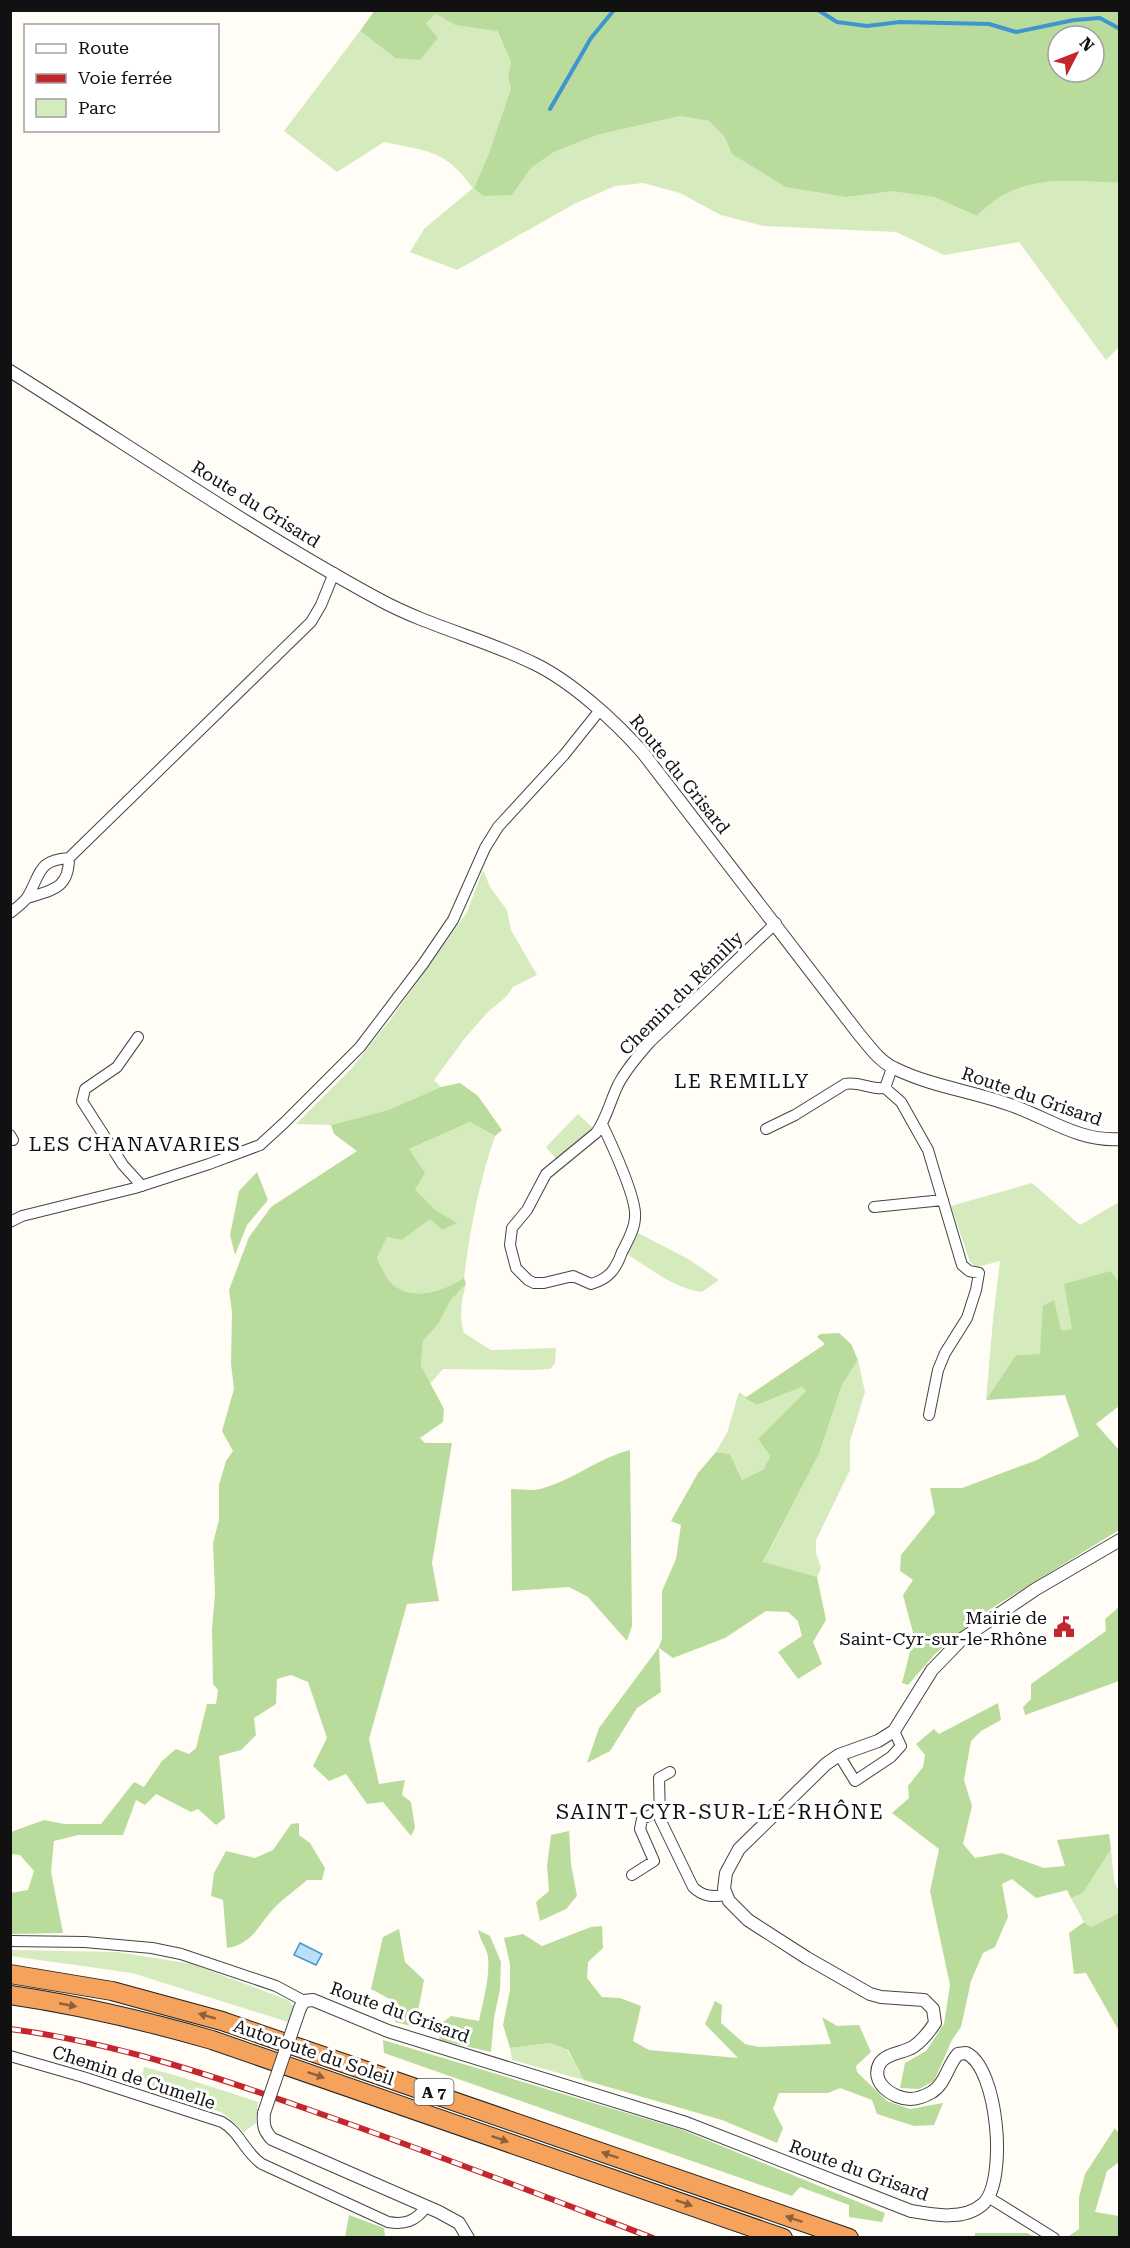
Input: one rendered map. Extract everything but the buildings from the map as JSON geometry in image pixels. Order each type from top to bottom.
[{"type":"highway","name":"Autoroute du Soleil","points":[[10,1974],[112,1991],[222,2020],[849,2238]]},
{"type":"highway","name":"Autoroute du Soleil","points":[[10,1995],[117,2014],[212,2040],[783,2238]]},
{"type":"street","name":"Route du Grisard","points":[[10,371],[235,514],[334,573],[408,614],[538,665],[600,710],[617,724],[643,753],[858,1033],[892,1068],[1016,1107],[1081,1136],[1106,1140],[1119,1139]]},
{"type":"street","points":[[27,898],[41,867],[69,858],[311,622],[321,605],[334,573]]},
{"type":"street","points":[[10,1222],[22,1216],[142,1186],[260,1145],[360,1047],[453,920],[485,848],[498,827],[564,755],[600,710]]},
{"type":"street","points":[[10,913],[27,898],[63,884],[69,858]]},
{"type":"street","name":"Chemin du Rémilly","points":[[603,1124],[634,1203],[636,1218],[615,1269],[603,1280],[591,1284],[573,1276],[534,1283],[521,1274],[512,1256],[510,1245],[512,1228],[527,1210],[546,1174],[584,1144],[603,1124],[618,1085],[635,1058],[730,964],[776,924]]},
{"type":"street","points":[[138,1037],[117,1067],[87,1086],[83,1092],[82,1101],[123,1165],[142,1186]]},
{"type":"street","points":[[885,1088],[892,1068]]},
{"type":"street","points":[[766,1129],[795,1115],[845,1084],[853,1082],[875,1089],[885,1088],[901,1102],[928,1150],[962,1265],[969,1271],[979,1273],[967,1318],[945,1353],[938,1370],[929,1415]]},
{"type":"street","points":[[874,1207],[943,1200]]},
{"type":"street","points":[[1054,2238],[988,2197],[993,2187],[997,2164],[996,2128],[990,2097],[975,2060],[966,2053],[958,2054],[942,2082],[934,2091],[923,2097],[909,2099],[897,2096],[885,2090],[879,2082],[877,2073],[882,2061],[912,2048],[935,2023],[935,2015],[929,2005],[924,2000],[881,1997],[859,1989],[748,1920],[736,1910],[726,1895],[724,1883],[726,1873],[739,1849],[826,1764],[839,1755],[878,1741],[894,1731],[932,1670],[962,1639],[1036,1589],[1119,1540]]},
{"type":"street","points":[[839,1755],[855,1781],[891,1757],[901,1746],[894,1731]]},
{"type":"street","points":[[670,1772],[659,1778],[660,1819],[693,1887],[699,1893],[706,1895],[726,1895]]},
{"type":"street","points":[[632,1875],[654,1861],[640,1829],[642,1819],[659,1811]]},
{"type":"street","points":[[10,1941],[118,1944],[162,1950],[182,1954],[276,1986],[302,2004],[264,2113],[263,2125],[266,2133],[279,2144],[459,2223],[468,2238]]},
{"type":"street","name":"Route du Grisard","points":[[302,2004],[313,2000],[388,2031],[686,2123],[911,2211],[930,2214],[962,2214],[983,2204],[988,2197]]},
{"type":"street","name":"Chemin de Cumelle","points":[[10,2056],[222,2122],[230,2127],[253,2158],[262,2164],[388,2222],[407,2223],[415,2219],[426,2207]]},
{"type":"green space","points":[[375,10],[1119,11],[1119,183],[1062,181],[1025,186],[1008,192],[992,202],[977,216],[934,197],[892,191],[847,197],[786,187],[732,154],[724,136],[709,121],[680,116],[597,135],[554,152],[531,168],[512,195],[483,196],[474,188],[489,153],[511,88],[508,78],[511,62],[497,31],[455,25],[436,14],[426,24],[438,38],[420,60],[395,58],[360,31]]},
{"type":"green space","points":[[436,14],[455,25],[496,30],[511,62],[508,78],[511,88],[489,153],[474,188],[512,195],[531,168],[554,152],[597,135],[680,116],[709,121],[724,136],[732,154],[847,197],[892,190],[934,197],[977,216],[992,202],[1008,192],[1025,186],[1062,181],[1119,183],[1119,347],[1106,360],[1019,242],[944,255],[896,232],[764,226],[721,215],[680,193],[643,183],[615,186],[576,203],[457,270],[410,252],[424,229],[473,188],[463,175],[435,154],[384,142],[337,172],[284,131],[360,31],[395,58]]},
{"type":"green space","points":[[483,870],[490,887],[507,910],[511,930],[537,975],[513,987],[465,1038],[434,1080],[441,1087],[388,1110],[331,1125],[296,1124],[351,1069],[391,1019],[467,912]]},
{"type":"green space","points":[[460,1083],[478,1096],[502,1130],[495,1136],[470,1122],[409,1149],[425,1173],[415,1189],[435,1210],[457,1223],[442,1230],[430,1219],[402,1240],[387,1237],[377,1258],[392,1284],[410,1292],[428,1293],[464,1278],[466,1284],[450,1301],[439,1323],[423,1341],[421,1366],[444,1409],[443,1422],[420,1438],[425,1443],[452,1443],[432,1563],[439,1601],[407,1604],[369,1739],[379,1784],[405,1780],[402,1795],[411,1802],[415,1828],[411,1836],[383,1802],[367,1804],[346,1774],[329,1781],[313,1766],[327,1738],[308,1682],[291,1675],[277,1679],[276,1704],[254,1718],[256,1735],[241,1750],[219,1756],[225,1818],[216,1825],[198,1809],[191,1812],[156,1794],[145,1805],[136,1800],[123,1835],[78,1835],[54,1841],[51,1872],[63,1933],[11,1934],[10,1893],[28,1890],[34,1871],[20,1855],[11,1854],[11,1832],[44,1820],[64,1824],[101,1824],[134,1782],[144,1787],[162,1761],[176,1749],[189,1754],[196,1748],[207,1704],[216,1704],[218,1690],[213,1684],[212,1629],[215,1594],[213,1543],[219,1520],[219,1485],[226,1461],[233,1451],[222,1431],[234,1389],[231,1364],[232,1312],[229,1290],[249,1237],[271,1207],[357,1151],[334,1134],[331,1125],[388,1110],[441,1087]]},
{"type":"green space","points":[[578,1114],[593,1128],[582,1141],[556,1159],[546,1147]]},
{"type":"green space","points":[[470,1122],[495,1136],[476,1206],[464,1278],[428,1293],[401,1289],[392,1284],[377,1258],[387,1237],[402,1240],[430,1219],[456,1223],[435,1210],[415,1189],[409,1149]]},
{"type":"green space","points":[[257,1172],[268,1200],[247,1225],[235,1255],[230,1235],[239,1191]]},
{"type":"green space","points":[[1032,1183],[1080,1225],[1119,1202],[1119,1283],[1111,1271],[1072,1329],[1061,1330],[1040,1354],[1016,1355],[986,1400],[1000,1261],[977,1267],[970,1262],[951,1206]]},
{"type":"green space","points":[[638,1233],[690,1260],[719,1280],[702,1292],[691,1290],[663,1277],[627,1254]]},
{"type":"green space","points":[[1111,1271],[1119,1283],[1119,1406],[1096,1424],[1119,1450],[1119,1530],[984,1613],[935,1654],[908,1685],[902,1683],[914,1636],[903,1595],[913,1580],[900,1571],[901,1555],[935,1513],[930,1488],[962,1488],[1037,1460],[1079,1436],[1065,1395],[986,1400],[1016,1355],[1040,1354],[1043,1306],[1054,1300],[1061,1330],[1072,1329],[1064,1284]]},
{"type":"green space","points":[[466,1284],[461,1308],[464,1333],[491,1350],[556,1348],[555,1363],[550,1369],[443,1369],[430,1384],[421,1367],[423,1341],[439,1323],[450,1301]]},
{"type":"green space","points":[[839,1333],[851,1344],[858,1360],[842,1385],[819,1454],[763,1562],[817,1577],[826,1620],[813,1642],[822,1664],[798,1679],[778,1652],[802,1636],[798,1621],[788,1612],[766,1611],[725,1638],[673,1658],[659,1648],[661,1692],[637,1708],[610,1751],[587,1763],[599,1728],[659,1647],[662,1638],[662,1591],[676,1559],[681,1525],[671,1521],[698,1473],[716,1452],[730,1454],[742,1480],[764,1469],[770,1456],[758,1439],[806,1391],[802,1387],[757,1405],[745,1398],[825,1344],[817,1337],[820,1334]]},
{"type":"green space","points":[[858,1360],[865,1392],[850,1441],[850,1470],[816,1540],[816,1553],[821,1568],[817,1577],[763,1563],[819,1454],[842,1385]]},
{"type":"green space","points":[[802,1387],[806,1391],[758,1439],[770,1456],[764,1469],[742,1480],[730,1454],[716,1452],[727,1433],[739,1392],[758,1405]]},
{"type":"green space","points":[[630,1450],[632,1626],[627,1641],[588,1597],[569,1587],[512,1591],[511,1489],[537,1490]]},
{"type":"green space","points":[[1119,1607],[1119,1681],[1025,1715],[1023,1707],[1031,1699],[1031,1684],[1106,1631],[1105,1619]]},
{"type":"green space","points":[[998,1703],[1001,1720],[981,1731],[971,1741],[964,1780],[972,1806],[963,1844],[975,1858],[1002,1853],[1044,1868],[1065,1866],[1057,1840],[1109,1834],[1111,1849],[1083,1893],[1071,1898],[1067,1890],[1036,1898],[1012,1879],[1002,1884],[1008,1917],[995,1947],[983,1953],[971,1981],[961,2027],[952,2040],[934,2081],[919,2089],[900,2088],[905,2063],[926,2051],[944,2024],[950,1985],[930,1891],[939,1849],[892,1813],[909,1798],[908,1786],[923,1767],[925,1755],[916,1744],[934,1729],[939,1734]]},
{"type":"green space","points":[[299,1823],[299,1835],[310,1843],[325,1868],[322,1880],[307,1880],[275,1907],[250,1938],[227,1948],[223,1900],[211,1896],[214,1873],[226,1851],[255,1858],[273,1850],[291,1824]]},
{"type":"green space","points":[[569,1831],[571,1864],[577,1896],[566,1909],[540,1921],[536,1902],[549,1891],[547,1866],[551,1835]]},
{"type":"green space","points":[[1111,1849],[1114,1880],[1119,1893],[1119,1913],[1091,1927],[1084,1922],[1071,1898],[1083,1893]]},
{"type":"green space","points":[[1119,1913],[1119,2031],[1086,1973],[1074,1974],[1069,1933],[1084,1922],[1091,1927]]},
{"type":"green space","points":[[602,1926],[603,1948],[588,1962],[587,1978],[602,1997],[620,1998],[641,2006],[633,2041],[649,2050],[738,2058],[705,2024],[715,2001],[722,2005],[721,2023],[745,2044],[759,2047],[831,2044],[822,2017],[837,2026],[859,2025],[871,2052],[856,2066],[857,2072],[887,2101],[910,2109],[943,2103],[934,2125],[914,2126],[877,2114],[872,2100],[840,2088],[828,2093],[779,2093],[773,2109],[783,2128],[777,2143],[722,2120],[584,2080],[568,2050],[550,2043],[510,2048],[503,2025],[510,1990],[510,1964],[504,1938],[523,1934],[542,1946],[591,1927]]},
{"type":"green space","points":[[399,1929],[405,1962],[424,1980],[415,2027],[395,2022],[399,2004],[371,1989],[383,1937]]},
{"type":"green space","points":[[478,1930],[490,1936],[501,1962],[500,1989],[494,2018],[491,2052],[439,2040],[442,2023],[451,2016],[479,2021],[486,1989],[488,1965],[487,1954]]},
{"type":"green space","points":[[11,1950],[117,1952],[192,1964],[288,2000],[293,2006],[288,2022],[132,1973],[11,1956]]},
{"type":"green space","points":[[383,2040],[680,2129],[885,2213],[882,2222],[849,2217],[849,2205],[800,2187],[792,2196],[384,2053]]},
{"type":"green space","points":[[550,2043],[567,2050],[584,2080],[512,2060],[510,2048]]},
{"type":"green space","points":[[144,2067],[258,2102],[256,2123],[244,2132],[223,2113],[140,2084]]},
{"type":"green space","points":[[1115,2128],[1119,2134],[1119,2162],[1107,2171],[1095,2212],[1119,2216],[1119,2237],[1071,2237],[1069,2236],[1079,2229],[1079,2197],[1085,2174]]},
{"type":"green space","points":[[349,2215],[384,2228],[385,2236],[345,2237]]},
{"type":"green space","points":[[975,2233],[1027,2233],[1035,2237],[975,2237]]},
{"type":"water","points":[[300,1943],[322,1954],[316,1965],[294,1955]]},
{"type":"waterway","points":[[550,109],[591,38],[614,10]]},
{"type":"waterway","points":[[818,10],[837,22],[867,26],[900,22],[989,24],[1016,32],[1074,20],[1100,18],[1120,29]]},
{"type":"railway","points":[[10,2029],[90,2043],[207,2075],[405,2144],[653,2238]]},
{"type":"place","name":"Mairie de Saint-Cyr-sur-le-Rhône","points":[[1064,1627]]},
{"type":"district","name":"LE REMILLY","points":[[742,1081]]},
{"type":"district","name":"LES CHANAVARIES","points":[[135,1144]]},
{"type":"district","name":"SAINT-CYR-SUR-LE-RHÔNE","points":[[720,1812]]}]
